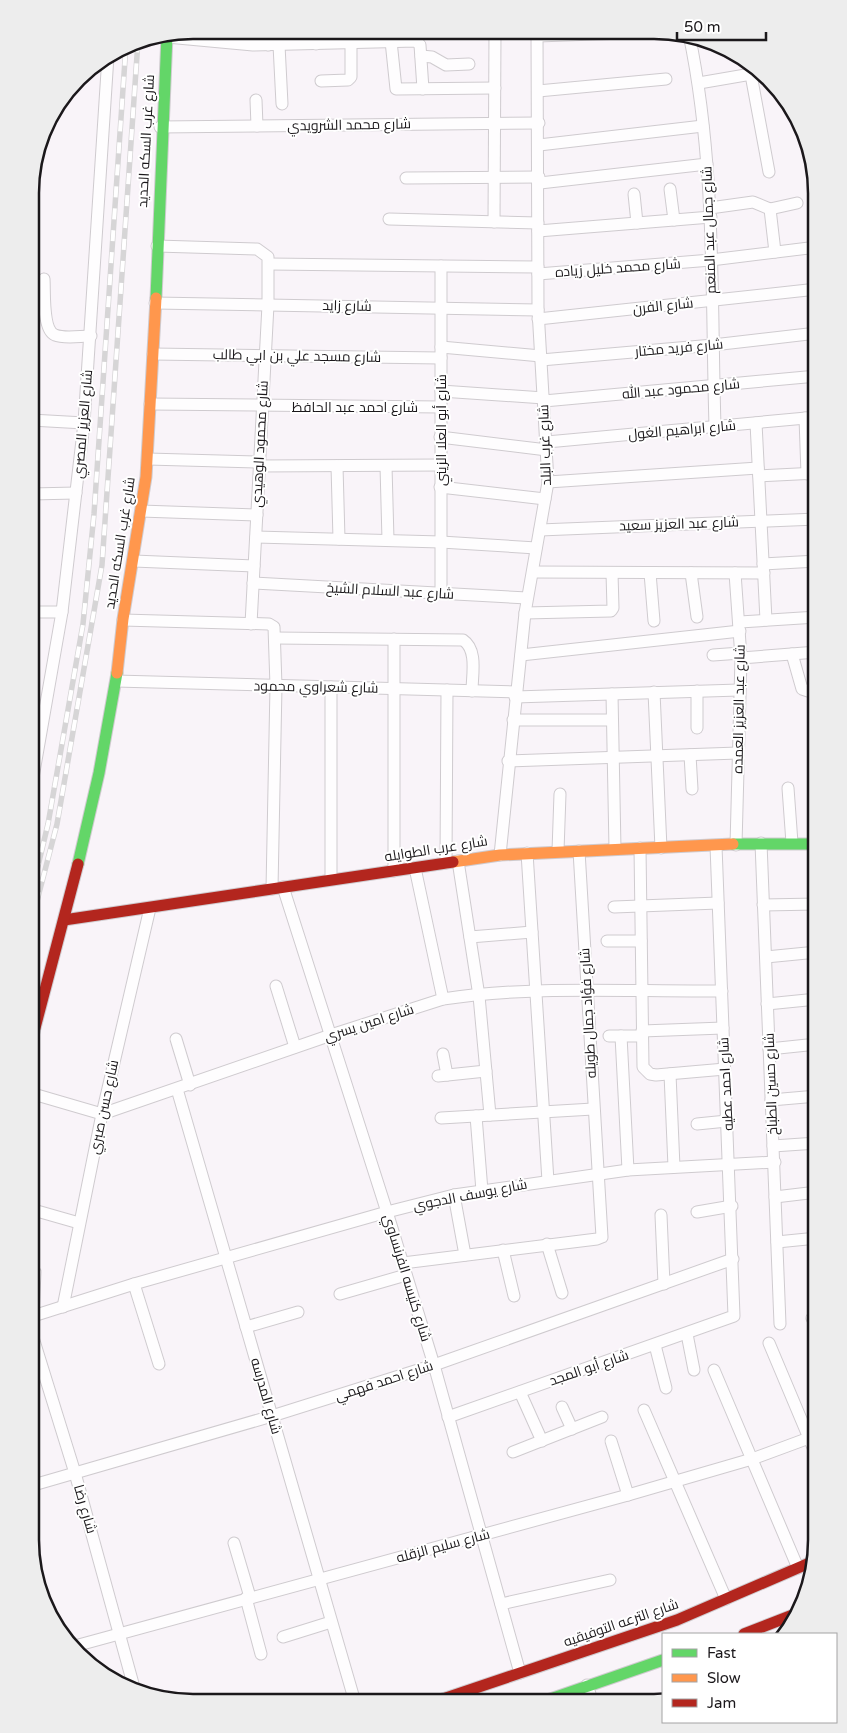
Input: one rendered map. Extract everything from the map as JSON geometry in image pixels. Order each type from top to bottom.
[{"type":"street","points":[[203,39],[274,45],[316,44],[341,39]]},
{"type":"street","points":[[272,39],[282,104]]},
{"type":"street","points":[[316,39],[316,44]]},
{"type":"street","points":[[320,81],[350,79],[351,39]]},
{"type":"street","points":[[367,39],[391,42],[416,41],[420,45],[423,89]]},
{"type":"street","points":[[494,222],[495,39]]},
{"type":"street","name":"شارع غرب البلد","points":[[500,854],[512,720],[525,613],[548,482],[538,314],[540,180],[537,39]]},
{"type":"street","name":"شارع غرب السكه الحديد","points":[[39,1013],[85,834],[116,681],[123,620],[134,561],[148,459],[160,127],[167,41]]},
{"type":"street","points":[[391,42],[395,87],[398,89],[495,88]]},
{"type":"street","name":"شارع جمال عبد المنعم","points":[[690,44],[699,83],[708,164],[711,213],[715,426]]},
{"type":"street","points":[[421,56],[432,57],[446,65],[470,64]]},
{"type":"street","name":"شارع العزيز المصري","points":[[39,743],[62,612],[84,423],[107,65]]},
{"type":"street","points":[[699,83],[747,70]]},
{"type":"street","points":[[751,73],[769,172]]},
{"type":"street","points":[[538,91],[666,79]]},
{"type":"street","points":[[256,100],[258,126]]},
{"type":"street","name":"شارع محمد الشرويدي","points":[[160,127],[539,123]]},
{"type":"street","points":[[539,145],[703,126]]},
{"type":"street","points":[[406,178],[540,180],[708,164]]},
{"type":"street","points":[[670,188],[674,220]]},
{"type":"street","points":[[634,194],[637,223]]},
{"type":"street","points":[[389,219],[494,222],[538,227],[674,220],[753,202],[770,209],[796,203]]},
{"type":"street","points":[[770,209],[774,252]]},
{"type":"street","points":[[157,246],[257,249],[264,252],[268,264]]},
{"type":"street","name":"شارع محمد خليل زياده","points":[[268,264],[441,266],[538,270],[711,260],[808,248]]},
{"type":"street","name":"شارع محمود الوهيدي","points":[[251,624],[268,305],[268,264]]},
{"type":"street","name":"شارع أبو العلا الزيني","points":[[440,593],[441,266]]},
{"type":"street","points":[[44,279],[46,322],[51,334],[57,336],[90,336]]},
{"type":"street","name":"شارع الفرن","points":[[538,314],[712,301],[808,290]]},
{"type":"street","name":"شارع زايد","points":[[155,302],[440,308],[538,314]]},
{"type":"street","name":"شارع فريد مختار","points":[[441,353],[541,358],[712,345],[808,334]]},
{"type":"street","name":"شارع مسجد علي بن ابي طالب","points":[[153,354],[265,356],[441,353]]},
{"type":"street","name":"شارع محمود عبد الله","points":[[440,391],[544,400],[808,377]]},
{"type":"street","name":"شارع احمد عبد الحافظ","points":[[150,404],[440,407]]},
{"type":"street","points":[[805,418],[808,442]]},
{"type":"street","name":"شارع ابراهيم الغول","points":[[440,437],[547,446],[715,426],[808,418]]},
{"type":"street","points":[[39,420],[84,423]]},
{"type":"street","points":[[756,423],[766,620]]},
{"type":"street","points":[[148,459],[337,466],[440,465]]},
{"type":"street","points":[[337,466],[339,539]]},
{"type":"street","points":[[386,466],[388,540]]},
{"type":"street","points":[[548,482],[759,472],[808,474]]},
{"type":"street","points":[[440,487],[545,499]]},
{"type":"street","points":[[39,494],[76,493]]},
{"type":"street","points":[[141,511],[257,515]]},
{"type":"street","name":"شارع عبد العزيز سعيد","points":[[540,530],[808,519]]},
{"type":"street","points":[[256,537],[440,542],[536,548]]},
{"type":"street","points":[[134,561],[254,566]]},
{"type":"street","points":[[533,572],[735,573],[808,563]]},
{"type":"street","points":[[525,613],[611,611],[613,608],[612,573]]},
{"type":"street","points":[[650,573],[654,621]]},
{"type":"street","points":[[691,573],[697,617]]},
{"type":"street","name":"شارع عبد العزيز العمده","points":[[735,573],[741,656],[736,845]]},
{"type":"street","name":"شارع عبد السلام الشيخ","points":[[253,583],[527,598]]},
{"type":"street","points":[[39,612],[62,612]]},
{"type":"street","points":[[521,655],[740,626],[766,620],[808,618]]},
{"type":"street","points":[[123,620],[273,625],[275,638],[464,640],[469,644],[473,654],[472,691]]},
{"type":"street","name":"شارع كنيسه الفرنساوي","points":[[275,638],[278,888],[331,1035],[388,1212],[434,1365],[520,1673]]},
{"type":"street","points":[[394,639],[394,871]]},
{"type":"street","points":[[713,656],[808,653]]},
{"type":"street","points":[[792,654],[802,688],[808,692]]},
{"type":"street","name":"شارع شعراوي محمود","points":[[116,681],[447,690],[515,694],[612,694],[739,690]]},
{"type":"street","points":[[331,687],[331,879]]},
{"type":"street","points":[[446,863],[447,690]]},
{"type":"street","points":[[697,691],[697,728]]},
{"type":"street","points":[[654,692],[661,848]]},
{"type":"street","points":[[612,694],[615,849]]},
{"type":"street","points":[[512,720],[612,720]]},
{"type":"street","points":[[508,762],[738,753]]},
{"type":"street","points":[[690,755],[692,788]]},
{"type":"street","points":[[788,788],[792,844]]},
{"type":"street","points":[[558,852],[560,794]]},
{"type":"street","name":"شارع عرب الطوايله","points":[[64,920],[500,854],[761,843],[808,844]]},
{"type":"street","name":"شارع حسين الطباخ","points":[[761,843],[780,1324]]},
{"type":"street","name":"شارع احمد عطيه","points":[[716,846],[736,1313],[730,1319]]},
{"type":"street","points":[[640,848],[643,1067],[650,1074],[725,1069]]},
{"type":"street","name":"شارع فؤاد جمال طويله","points":[[547,1244],[596,1239],[602,1236],[579,851]]},
{"type":"street","points":[[527,853],[548,1181]]},
{"type":"street","points":[[458,861],[479,996],[490,1115]]},
{"type":"street","points":[[415,868],[443,999]]},
{"type":"street","points":[[614,908],[718,903]]},
{"type":"street","points":[[763,905],[808,904]]},
{"type":"street","name":"شارع حسن صبري","points":[[63,1307],[102,1114],[150,908]]},
{"type":"street","points":[[470,937],[532,932]]},
{"type":"street","points":[[607,941],[641,941]]},
{"type":"street","points":[[766,957],[808,953]]},
{"type":"street","points":[[276,986],[295,1047]]},
{"type":"street","name":"شارع امين يسري","points":[[102,1114],[295,1047],[443,999],[536,992],[722,991]]},
{"type":"street","points":[[767,1004],[808,1000]]},
{"type":"street","points":[[609,1036],[724,1028]]},
{"type":"street","points":[[621,1036],[628,1170]]},
{"type":"street","points":[[176,1039],[190,1085]]},
{"type":"street","points":[[769,1049],[808,1045]]},
{"type":"street","points":[[443,1054],[442,1076],[486,1071]]},
{"type":"street","points":[[670,1074],[674,1168]]},
{"type":"street","name":"شارع المدرسه","points":[[176,1089],[352,1694]]},
{"type":"street","points":[[39,1096],[102,1114]]},
{"type":"street","points":[[771,1100],[808,1097]]},
{"type":"street","points":[[441,1118],[593,1109]]},
{"type":"street","points":[[476,1116],[482,1191]]},
{"type":"street","points":[[697,1124],[728,1121]]},
{"type":"street","points":[[773,1146],[808,1144]]},
{"type":"street","name":"شارع يوسف الدجوي","points":[[39,1317],[134,1284],[454,1195],[628,1170],[775,1162]]},
{"type":"street","points":[[775,1196],[808,1193]]},
{"type":"street","points":[[454,1195],[465,1255]]},
{"type":"street","points":[[697,1212],[732,1206]]},
{"type":"street","points":[[39,1212],[79,1223]]},
{"type":"street","points":[[661,1215],[664,1284]]},
{"type":"street","points":[[777,1242],[808,1239]]},
{"type":"street","points":[[403,1263],[547,1244],[562,1293]]},
{"type":"street","points":[[503,1250],[514,1296]]},
{"type":"street","name":"شارع احمد فهمي","points":[[39,1483],[272,1416],[434,1365],[733,1259]]},
{"type":"street","points":[[340,1294],[406,1275]]},
{"type":"street","points":[[134,1284],[159,1364]]},
{"type":"street","points":[[246,1328],[298,1312]]},
{"type":"street","name":"شارع أبو المجد","points":[[448,1417],[730,1319]]},
{"type":"street","points":[[687,1334],[694,1370]]},
{"type":"street","points":[[769,1343],[808,1436]]},
{"type":"street","points":[[655,1345],[666,1388]]},
{"type":"street","name":"شارع رضا","points":[[39,1348],[133,1682]]},
{"type":"street","points":[[714,1370],[798,1568]]},
{"type":"street","points":[[520,1392],[542,1441]]},
{"type":"street","points":[[562,1407],[572,1429]]},
{"type":"street","points":[[644,1410],[726,1600]]},
{"type":"street","points":[[513,1452],[602,1417]]},
{"type":"street","name":"شارع سليم الزقله","points":[[80,1645],[248,1597],[482,1536],[628,1495],[752,1459],[808,1438]]},
{"type":"street","points":[[611,1441],[628,1495]]},
{"type":"street","points":[[234,1542],[261,1654]]},
{"type":"street","name":"شارع الترعه التوفيقيه","points":[[458,1694],[676,1620],[806,1565]]},
{"type":"street","points":[[501,1604],[610,1580]]},
{"type":"street","points":[[750,1633],[786,1619]]},
{"type":"street","points":[[676,1620],[682,1633]]},
{"type":"street","points":[[283,1637],[332,1622]]},
{"type":"street","points":[[564,1694],[662,1660]]},
{"type":"street","points":[[587,1686],[590,1694]]},
{"type":"railway","points":[[39,893],[57,824],[102,565],[137,49]]},
{"type":"railway","points":[[39,862],[48,824],[83,624],[94,514],[125,54]]},
{"type":"traffic: fast","points":[[156,298],[167,41]]},
{"type":"traffic: fast","points":[[78,864],[99,773],[117,673]]},
{"type":"traffic: fast","points":[[733,844],[808,844]]},
{"type":"traffic: fast","points":[[565,1694],[662,1660]]},
{"type":"traffic: slow","points":[[117,673],[123,619],[146,477],[156,298]]},
{"type":"traffic: slow","points":[[453,862],[500,855],[733,844]]},
{"type":"traffic: jam","points":[[64,920],[453,862]]},
{"type":"traffic: jam","points":[[39,1013],[78,864]]},
{"type":"traffic: jam","points":[[458,1694],[677,1620],[806,1565]]},
{"type":"traffic: jam","points":[[747,1633],[787,1617]]}]
